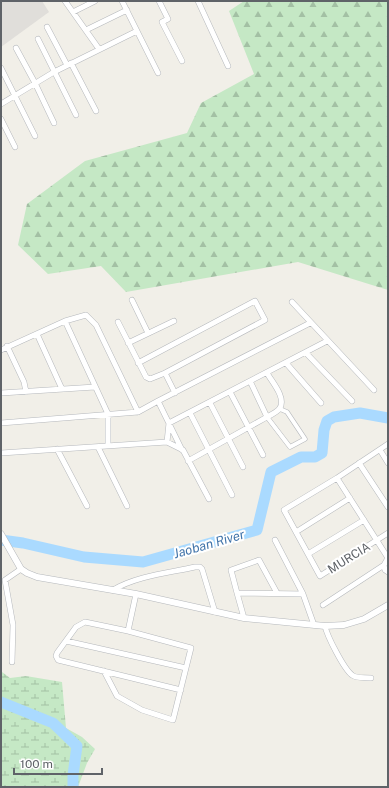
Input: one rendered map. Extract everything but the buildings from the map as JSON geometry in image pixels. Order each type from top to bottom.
[{"type":"street","points":[[65,1],[99,49]]},
{"type":"street","points":[[72,12],[95,1]]},
{"type":"street","points":[[122,1],[158,73]]},
{"type":"street","points":[[159,1],[168,18],[162,22],[182,61]]},
{"type":"street","points":[[198,1],[228,66]]},
{"type":"street","points":[[86,30],[127,10]]},
{"type":"street","points":[[47,28],[96,111]]},
{"type":"street","points":[[1,104],[54,72],[137,31]]},
{"type":"street","points":[[38,39],[76,115]]},
{"type":"street","points":[[16,48],[54,123]]},
{"type":"street","points":[[1,68],[35,136]]},
{"type":"street","points":[[1,119],[16,147]]},
{"type":"street","points":[[132,300],[148,333]]},
{"type":"street","points":[[118,322],[138,363],[146,377],[150,379],[165,373],[265,320],[255,301],[138,363]]},
{"type":"street","points":[[292,302],[374,390]]},
{"type":"street","points":[[1,350],[65,321],[86,315],[96,325],[138,412]]},
{"type":"street","points":[[65,321],[108,414],[108,446]]},
{"type":"street","points":[[128,343],[174,321]]},
{"type":"street","points":[[1,423],[138,412],[310,323]]},
{"type":"street","points":[[37,334],[62,389]]},
{"type":"street","points":[[169,424],[327,341]]},
{"type":"street","points":[[7,346],[24,382],[26,392]]},
{"type":"street","points":[[306,353],[352,401]]},
{"type":"street","points":[[286,363],[321,403]]},
{"type":"street","points":[[165,373],[175,393]]},
{"type":"street","points":[[188,461],[280,409],[282,403],[281,396],[267,373]]},
{"type":"street","points":[[250,381],[267,417],[290,447],[305,439],[287,412],[280,409]]},
{"type":"street","points":[[1,393],[95,387]]},
{"type":"street","points":[[230,392],[263,455]]},
{"type":"street","points":[[158,401],[209,499]]},
{"type":"street","points":[[210,402],[243,467]]},
{"type":"street","points":[[190,413],[232,495]]},
{"type":"street","points":[[166,442],[169,424]]},
{"type":"street","points":[[1,453],[166,442],[183,450]]},
{"type":"street","points":[[364,520],[308,554],[284,510],[337,478],[388,444]]},
{"type":"street","points":[[98,446],[127,506]]},
{"type":"street","points":[[57,449],[87,506]]},
{"type":"street","points":[[380,450],[388,463]]},
{"type":"street","points":[[359,463],[388,507]]},
{"type":"street","points":[[323,605],[384,565],[388,558],[337,478]]},
{"type":"street","points":[[296,532],[350,498]]},
{"type":"street","name":"MURCIA","points":[[308,554],[320,576],[388,533]]},
{"type":"street","points":[[2,536],[21,569],[37,577],[136,594],[244,618],[325,626],[344,624],[364,619],[388,605]]},
{"type":"street","points":[[275,540],[302,594],[314,625]]},
{"type":"street","points":[[244,618],[231,570],[260,560],[277,594]]},
{"type":"street","points":[[384,565],[385,570],[388,572]]},
{"type":"street","points":[[113,590],[124,584],[140,579],[200,567],[202,569],[215,612]]},
{"type":"street","points":[[12,662],[13,625],[3,582],[21,569]]},
{"type":"street","points":[[237,592],[302,594]]},
{"type":"street","points":[[128,630],[136,594]]},
{"type":"street","points":[[104,671],[117,696],[142,710],[173,720],[181,690],[191,648],[128,630],[85,622],[76,627],[57,653],[56,656],[58,660],[104,671],[181,690]]},
{"type":"street","points":[[325,626],[326,634],[349,672],[356,677],[371,678]]},
{"type":"street","points":[[66,641],[186,668]]},
{"type":"shaded area","points":[[1,1],[42,1],[49,12],[1,47]]},
{"type":"green space","points":[[244,1],[388,1],[388,290],[298,262],[126,292],[101,266],[48,274],[18,245],[27,204],[85,161],[187,133],[201,103],[254,74],[229,11]]},
{"type":"green space","points":[[1,672],[10,678],[26,676],[62,682],[66,728],[82,737],[95,749],[87,763],[78,787],[1,787]]},
{"type":"waterway","name":"Jaoban River","points":[[1,540],[23,543],[84,557],[143,562],[257,530],[271,472],[301,457],[315,457],[322,453],[324,430],[327,421],[334,417],[360,413],[388,418]]},
{"type":"waterway","name":"Jaoban River","points":[[1,702],[53,723],[77,746],[73,787]]}]
